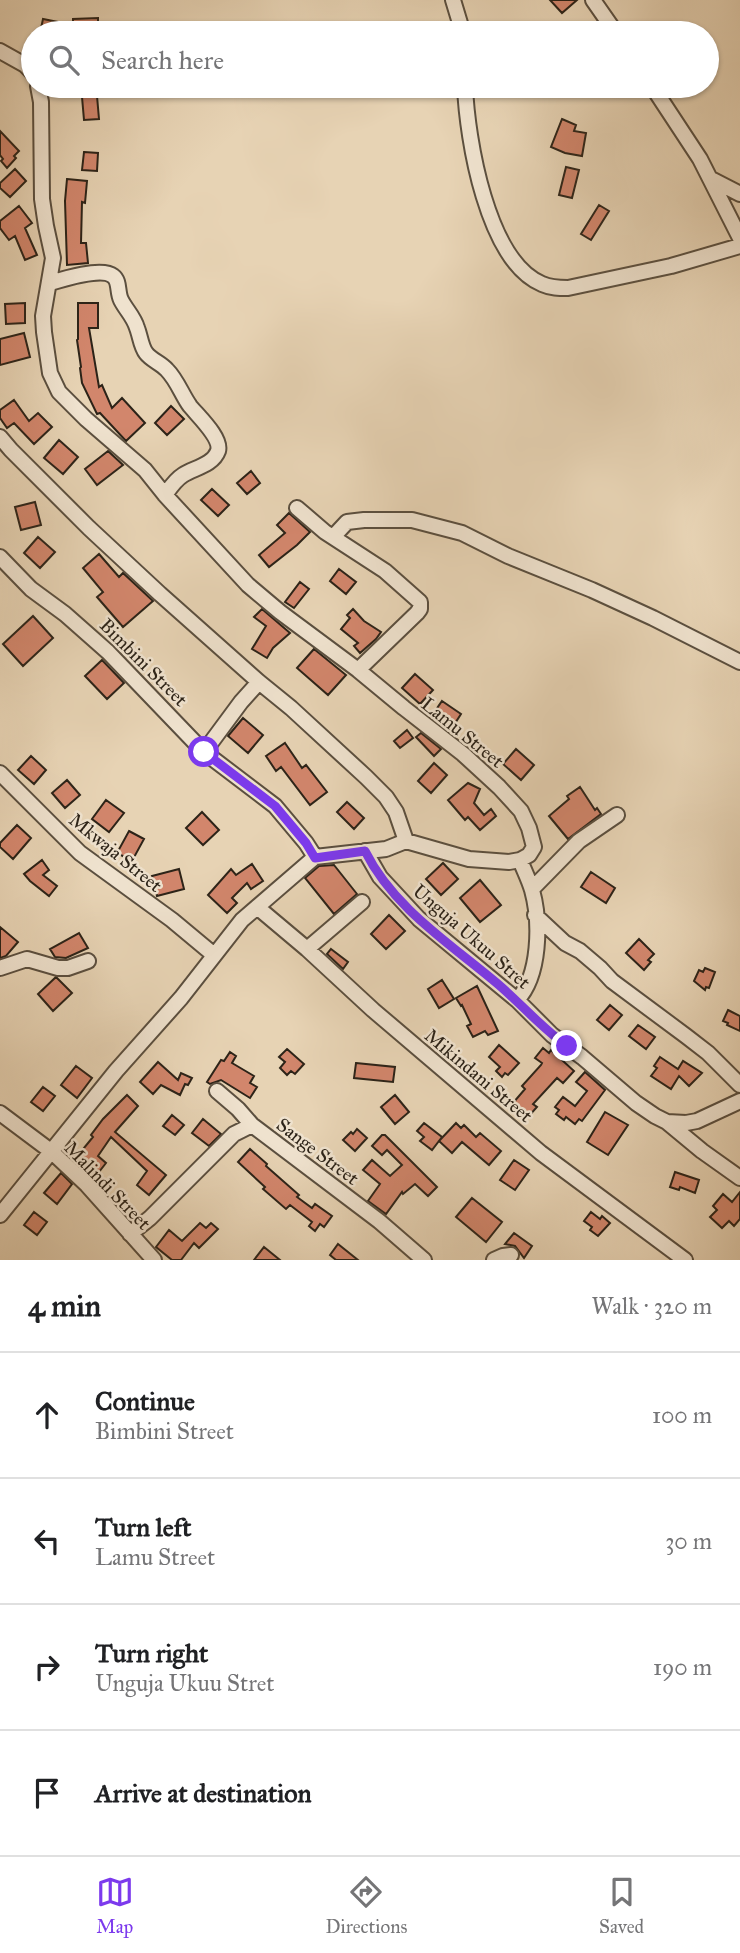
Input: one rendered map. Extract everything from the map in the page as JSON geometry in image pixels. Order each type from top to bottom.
[{"type":"street","points":[[453,0],[459,21]]},
{"type":"street","points":[[593,0],[608,21]]},
{"type":"street","points":[[0,51],[21,63]]},
{"type":"street","name":"Lamu Street","points":[[40,98],[42,192],[53,258],[43,316],[45,345],[53,383],[58,391],[145,470],[164,495],[248,585],[463,754],[499,787],[520,811],[529,828],[534,847],[529,855],[520,860]]},
{"type":"street","points":[[467,98],[473,148],[492,222],[509,252],[530,278],[555,288],[568,288],[671,266],[740,246]]},
{"type":"street","points":[[660,98],[711,179],[740,238]]},
{"type":"street","points":[[711,179],[740,194]]},
{"type":"street","points":[[50,283],[104,272],[116,278],[121,302],[130,312],[145,352],[166,368],[216,441],[219,448],[213,458],[183,475],[164,495]]},
{"type":"street","points":[[1,441],[89,528],[380,790],[396,812],[407,841]]},
{"type":"street","points":[[296,508],[333,537],[385,571],[415,597],[421,606],[358,670]]},
{"type":"street","points":[[333,537],[347,523],[364,520],[412,520],[462,533],[508,556],[593,590],[740,662]]},
{"type":"street","name":"Bimbini Street","points":[[0,557],[31,590],[65,614],[108,652],[204,752],[275,806],[315,858]]},
{"type":"street","points":[[204,752],[259,682]]},
{"type":"street","name":"Mkwaja Street","points":[[0,773],[79,853],[172,920],[214,955]]},
{"type":"street","points":[[532,889],[579,841],[617,815]]},
{"type":"street","points":[[0,1215],[116,1071],[181,998],[242,920],[315,858],[386,849],[407,841],[469,859],[509,862],[520,860],[532,889],[536,953],[529,984],[517,1000]]},
{"type":"street","name":"Unguja Ukuu Stret","points":[[365,851],[380,877],[419,919],[517,1000],[552,1035],[636,1103],[667,1122],[702,1152],[740,1178]]},
{"type":"street","points":[[307,949],[362,902]]},
{"type":"street","name":"Mikindani Street","points":[[257,907],[541,1153],[685,1260]]},
{"type":"street","points":[[535,915],[612,981],[697,1044],[740,1085]]},
{"type":"street","points":[[0,968],[27,959],[58,968],[68,968],[88,961]]},
{"type":"street","points":[[217,1091],[252,1125]]},
{"type":"street","points":[[667,1122],[697,1121],[740,1101]]},
{"type":"street","name":"Malindi Street","points":[[0,1113],[52,1152],[87,1185],[154,1260]]},
{"type":"street","name":"Sange Street","points":[[130,1234],[150,1218],[234,1134],[252,1125],[360,1207],[424,1260]]},
{"type":"street","points":[[494,1260],[511,1255]]},
{"type":"building","points":[[550,0],[577,0],[562,13]]},
{"type":"building","points":[[98,18],[98,21],[73,21]]},
{"type":"building","points":[[82,98],[97,98],[99,119],[84,120]]},
{"type":"building","points":[[562,119],[576,125],[574,131],[586,133],[582,156],[551,147]]},
{"type":"building","points":[[0,131],[19,151],[7,168],[1,161]]},
{"type":"building","points":[[84,152],[98,153],[97,171],[82,170]]},
{"type":"building","points":[[566,167],[579,170],[572,198],[559,195]]},
{"type":"building","points":[[15,169],[26,181],[10,197],[0,188],[0,183]]},
{"type":"building","points":[[67,179],[87,181],[85,203],[82,202],[81,243],[86,243],[88,263],[67,265]]},
{"type":"building","points":[[599,205],[609,211],[591,240],[581,234]]},
{"type":"building","points":[[19,206],[32,223],[25,228],[37,255],[25,260],[15,236],[9,240],[0,228],[0,221]]},
{"type":"building","points":[[25,303],[25,323],[6,324],[5,304]]},
{"type":"building","points":[[78,303],[98,303],[98,328],[89,328],[99,387],[102,385],[112,408],[122,398],[145,423],[126,441],[100,413],[97,414],[82,383],[77,340]]},
{"type":"building","points":[[24,333],[30,357],[0,365],[0,339]]},
{"type":"building","points":[[14,400],[29,421],[38,413],[52,427],[34,444],[14,423],[7,428],[0,418],[0,410]]},
{"type":"building","points":[[171,406],[184,419],[167,435],[155,423]]},
{"type":"building","points":[[59,440],[78,457],[63,474],[44,458]]},
{"type":"building","points":[[108,451],[123,465],[97,485],[85,469]]},
{"type":"building","points":[[251,471],[260,483],[247,494],[237,483]]},
{"type":"building","points":[[212,489],[229,505],[218,516],[201,500]]},
{"type":"building","points":[[35,502],[41,525],[21,530],[15,507]]},
{"type":"building","points":[[289,513],[310,532],[269,567],[259,555],[285,533],[277,525]]},
{"type":"building","points":[[38,537],[55,552],[40,568],[24,553]]},
{"type":"building","points":[[99,554],[119,577],[123,573],[153,601],[123,627],[97,597],[103,592],[83,568]]},
{"type":"building","points":[[339,569],[356,582],[346,594],[330,581]]},
{"type":"building","points":[[300,582],[309,589],[294,608],[285,602]]},
{"type":"building","points":[[262,609],[290,633],[273,648],[267,658],[252,649],[266,626],[254,617]]},
{"type":"building","points":[[353,609],[364,621],[381,632],[360,653],[354,646],[358,643],[341,629]]},
{"type":"building","points":[[33,616],[53,638],[23,666],[3,644]]},
{"type":"building","points":[[314,649],[346,675],[328,695],[297,668]]},
{"type":"building","points":[[102,660],[124,683],[107,699],[85,676]]},
{"type":"building","points":[[415,674],[433,690],[420,704],[402,688]]},
{"type":"building","points":[[442,701],[461,714],[452,728],[433,714]]},
{"type":"building","points":[[243,718],[263,735],[248,753],[228,736]]},
{"type":"building","points":[[407,730],[413,738],[400,748],[394,741]]},
{"type":"building","points":[[421,733],[441,749],[434,756],[416,737]]},
{"type":"building","points":[[285,743],[302,768],[306,765],[327,792],[310,805],[281,767],[276,771],[266,756]]},
{"type":"building","points":[[516,749],[534,765],[521,780],[503,764]]},
{"type":"building","points":[[31,756],[46,770],[34,784],[18,770]]},
{"type":"building","points":[[434,763],[447,775],[431,793],[418,781]]},
{"type":"building","points":[[67,780],[80,795],[65,808],[52,793]]},
{"type":"building","points":[[468,783],[480,789],[474,803],[484,815],[491,809],[496,816],[480,830],[468,817],[465,820],[448,800]]},
{"type":"building","points":[[580,787],[595,810],[597,808],[601,814],[568,839],[549,816],[569,799],[567,796]]},
{"type":"building","points":[[106,800],[124,813],[109,832],[92,819]]},
{"type":"building","points":[[347,802],[364,818],[354,829],[337,812]]},
{"type":"building","points":[[202,812],[219,830],[203,845],[186,828]]},
{"type":"building","points":[[17,825],[31,838],[13,859],[0,847],[0,843]]},
{"type":"building","points":[[129,831],[144,839],[132,861],[117,853]]},
{"type":"building","points":[[42,860],[49,870],[43,875],[57,886],[49,896],[24,874]]},
{"type":"building","points":[[443,863],[458,879],[441,895],[426,879]]},
{"type":"building","points":[[252,864],[263,881],[251,889],[247,883],[232,898],[237,903],[227,913],[208,895],[231,869],[236,875]]},
{"type":"building","points":[[334,865],[357,894],[334,914],[305,878],[319,866]]},
{"type":"building","points":[[179,869],[184,889],[157,896],[152,876]]},
{"type":"building","points":[[591,872],[615,888],[606,903],[581,887]]},
{"type":"building","points":[[480,880],[501,905],[480,922],[460,898]]},
{"type":"building","points":[[389,915],[405,931],[386,949],[371,934]]},
{"type":"building","points":[[0,927],[18,942],[6,956],[0,958]]},
{"type":"building","points":[[79,933],[88,948],[66,958],[55,957],[50,949]]},
{"type":"building","points":[[639,939],[654,954],[644,970],[626,953]]},
{"type":"building","points":[[331,949],[348,962],[343,969],[327,954]]},
{"type":"building","points":[[705,968],[715,972],[709,988],[706,987],[705,990],[694,981],[699,970],[703,972]]},
{"type":"building","points":[[56,977],[72,993],[53,1011],[38,994]]},
{"type":"building","points":[[442,980],[454,999],[439,1008],[428,989]]},
{"type":"building","points":[[477,986],[498,1031],[488,1035],[485,1031],[473,1037],[467,1026],[471,1024],[456,998]]},
{"type":"building","points":[[610,1005],[622,1015],[609,1030],[597,1020]]},
{"type":"building","points":[[728,1010],[740,1016],[740,1031],[723,1021]]},
{"type":"building","points":[[638,1025],[655,1037],[646,1049],[629,1036]]},
{"type":"building","points":[[499,1045],[519,1063],[508,1075],[505,1073],[502,1077],[496,1071],[500,1067],[489,1057]]},
{"type":"building","points":[[543,1048],[549,1053],[551,1050],[574,1071],[563,1083],[557,1078],[533,1104],[537,1107],[528,1117],[513,1103],[525,1089],[522,1086],[541,1065],[535,1058]]},
{"type":"building","points":[[287,1049],[304,1064],[295,1074],[291,1071],[287,1075],[280,1068],[285,1062],[279,1057]]},
{"type":"building","points":[[230,1052],[236,1056],[232,1063],[254,1076],[250,1083],[257,1087],[250,1098],[221,1080],[210,1084],[207,1082],[221,1060],[224,1061]]},
{"type":"building","points":[[660,1057],[678,1069],[683,1061],[702,1073],[689,1086],[679,1076],[671,1089],[651,1076]]},
{"type":"building","points":[[158,1062],[178,1080],[181,1073],[192,1078],[188,1085],[185,1084],[180,1095],[161,1085],[153,1094],[140,1082]]},
{"type":"building","points":[[356,1063],[395,1067],[393,1082],[354,1078]]},
{"type":"building","points":[[76,1066],[92,1078],[77,1098],[61,1085]]},
{"type":"building","points":[[585,1072],[605,1090],[582,1121],[579,1119],[575,1124],[556,1114],[559,1110],[555,1107],[563,1097],[575,1106],[587,1091],[576,1082]]},
{"type":"building","points":[[43,1087],[55,1096],[43,1111],[31,1102]]},
{"type":"building","points":[[127,1095],[138,1106],[115,1132],[166,1175],[149,1195],[137,1185],[147,1171],[111,1137],[98,1156],[106,1163],[95,1177],[74,1160],[93,1137],[91,1135],[103,1119]]},
{"type":"building","points":[[395,1095],[409,1112],[395,1124],[381,1107]]},
{"type":"building","points":[[605,1112],[628,1125],[608,1155],[587,1142]]},
{"type":"building","points":[[172,1115],[184,1125],[175,1135],[163,1126]]},
{"type":"building","points":[[203,1119],[221,1134],[209,1146],[192,1133]]},
{"type":"building","points":[[424,1123],[442,1137],[432,1150],[420,1141],[424,1137],[417,1131]]},
{"type":"building","points":[[456,1123],[461,1128],[464,1125],[476,1137],[480,1133],[501,1151],[489,1165],[462,1142],[452,1153],[439,1141]]},
{"type":"building","points":[[357,1129],[367,1138],[355,1151],[343,1140]]},
{"type":"building","points":[[382,1135],[437,1187],[428,1196],[415,1184],[403,1194],[402,1192],[386,1214],[368,1201],[380,1184],[363,1170],[372,1160],[390,1176],[402,1165],[387,1150],[382,1155],[372,1146]]},
{"type":"building","points":[[250,1149],[299,1195],[297,1197],[312,1208],[315,1204],[332,1216],[324,1227],[320,1224],[315,1231],[309,1226],[312,1222],[290,1205],[286,1209],[263,1189],[265,1187],[238,1162]]},
{"type":"building","points":[[514,1160],[529,1170],[515,1190],[500,1180]]},
{"type":"building","points":[[675,1172],[699,1180],[695,1193],[680,1187],[679,1190],[670,1187]]},
{"type":"building","points":[[61,1173],[72,1184],[57,1204],[44,1193]]},
{"type":"building","points":[[740,1192],[740,1219],[734,1226],[729,1221],[722,1228],[710,1217],[717,1210],[713,1206],[723,1194],[732,1202]]},
{"type":"building","points":[[472,1198],[502,1222],[486,1242],[456,1217]]},
{"type":"building","points":[[34,1212],[47,1222],[37,1235],[24,1225]]},
{"type":"building","points":[[591,1212],[610,1223],[598,1236],[584,1221]]},
{"type":"building","points":[[200,1223],[206,1228],[211,1223],[218,1229],[199,1248],[194,1243],[181,1260],[172,1260],[156,1247],[169,1230],[182,1241]]},
{"type":"building","points":[[514,1233],[532,1246],[524,1258],[515,1246],[505,1244]]},
{"type":"building","points":[[338,1244],[358,1260],[336,1260],[330,1255]]},
{"type":"building","points":[[264,1247],[280,1260],[254,1260]]},
{"type":"route","points":[[204,752],[275,806],[315,858],[365,851],[380,877],[419,919],[517,1000],[567,1046]]}]
